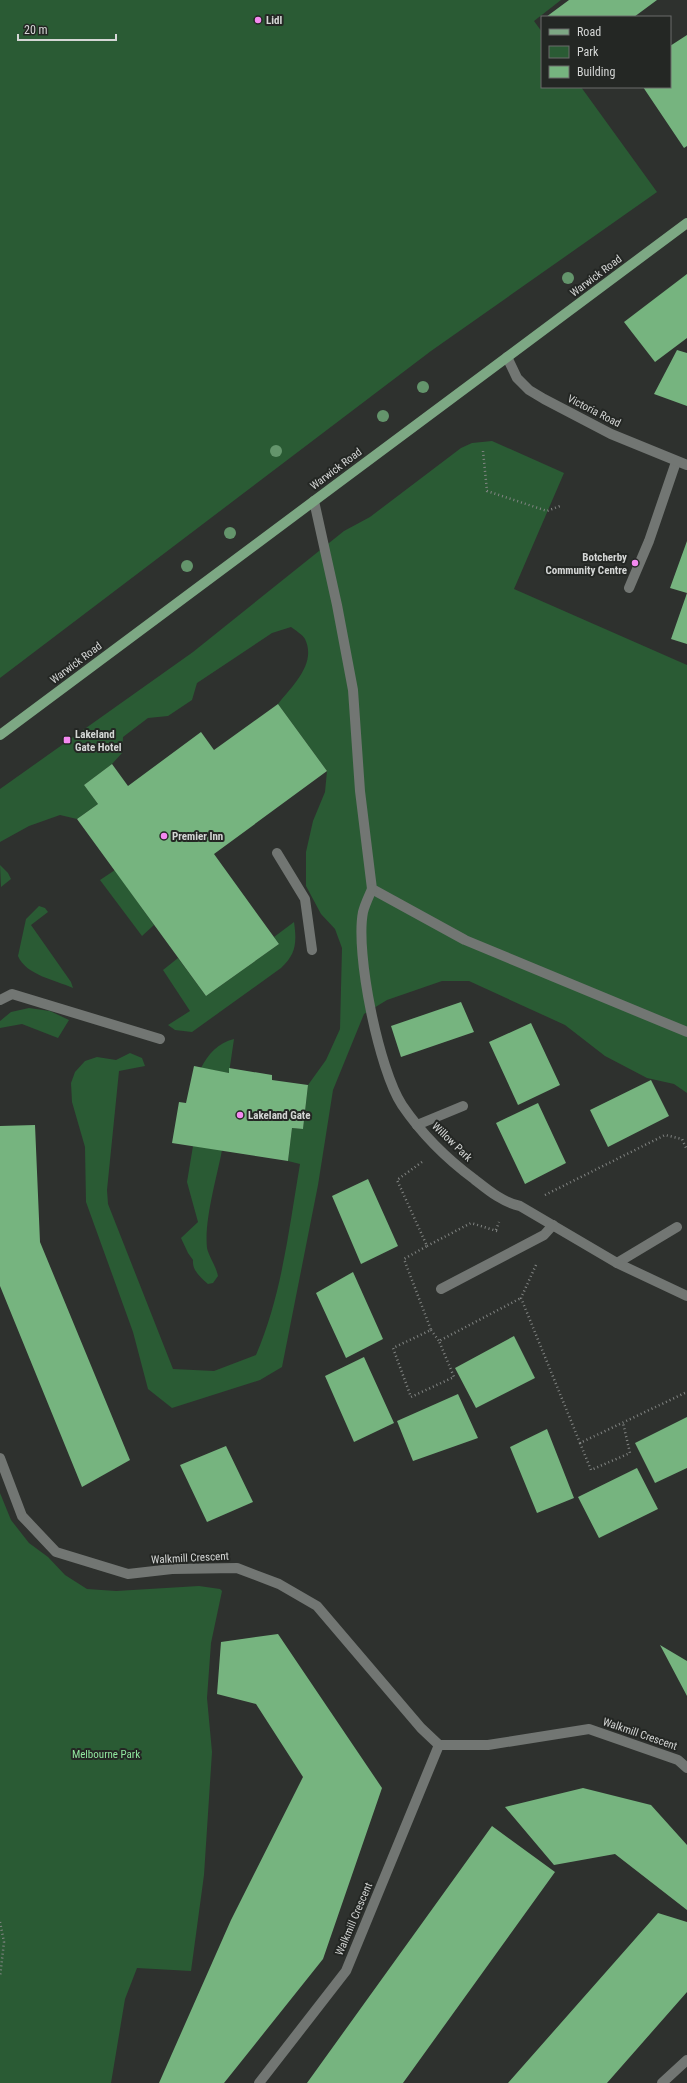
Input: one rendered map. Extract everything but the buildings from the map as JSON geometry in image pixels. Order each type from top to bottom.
[{"type":"main road","name":"Warwick Road","points":[[0,735],[687,223]]},
{"type":"street","name":"Victoria Road","points":[[507,357],[517,378],[529,390],[544,399],[611,434],[676,462],[687,464]]},
{"type":"street","points":[[629,588],[649,541],[676,462]]},
{"type":"street","points":[[314,501],[337,605],[353,690],[360,791],[372,889],[465,940],[687,1032]]},
{"type":"street","points":[[278,853],[305,899],[312,950]]},
{"type":"street","name":"Willow Park","points":[[372,889],[363,911],[362,952],[368,998],[391,1081],[402,1104],[417,1125],[457,1166],[507,1203],[520,1206],[617,1263],[687,1296]]},
{"type":"street","points":[[0,1000],[12,994],[160,1039]]},
{"type":"street","points":[[417,1125],[463,1106]]},
{"type":"street","points":[[441,1290],[544,1235],[553,1225]]},
{"type":"street","points":[[617,1263],[677,1227]]},
{"type":"street","name":"Walkmill Crescent","points":[[0,1458],[22,1516],[56,1552],[128,1574],[172,1569],[237,1568],[279,1584],[317,1606],[420,1728],[439,1745],[488,1745],[589,1729],[678,1760],[687,1768]]},
{"type":"street","name":"Walkmill Crescent","points":[[259,2083],[346,1971],[439,1745]]},
{"type":"street","points":[[662,2083],[687,2060]]},
{"type":"path","points":[[483,451],[487,491],[547,511],[560,506]]},
{"type":"path","points":[[520,1206],[665,1135],[682,1139],[687,1150]]},
{"type":"path","points":[[427,1246],[471,1223],[514,1236],[521,1247]]},
{"type":"path","points":[[544,1235],[545,1244],[521,1298],[591,1470],[630,1453],[623,1423]]},
{"type":"path","points":[[431,1330],[439,1342]]},
{"type":"path","points":[[580,1443],[687,1392]]},
{"type":"path","points":[[0,1922],[4,1942],[0,1977]]},
{"type":"green space","points":[[0,0],[561,0],[534,21],[541,31],[541,88],[582,88],[657,192],[431,351],[0,678]]},
{"type":"green space","points":[[492,441],[564,473],[514,589],[687,665],[687,1093],[674,1084],[647,1078],[605,1056],[565,1025],[469,981],[442,981],[387,1000],[364,1014],[333,1090],[318,1185],[282,1367],[260,1380],[172,1408],[148,1389],[133,1332],[86,1202],[85,1147],[72,1102],[71,1083],[75,1072],[85,1061],[97,1057],[116,1060],[130,1053],[142,1058],[145,1066],[119,1071],[107,1190],[108,1204],[173,1369],[214,1371],[256,1355],[272,1309],[284,1261],[300,1164],[288,1161],[292,1128],[303,1129],[308,1085],[326,1060],[340,1029],[342,948],[335,929],[321,914],[306,886],[306,852],[313,821],[325,792],[327,771],[278,704],[296,682],[305,666],[308,657],[308,648],[305,639],[291,627],[272,633],[197,683],[192,700],[168,716],[148,718],[123,737],[122,753],[112,764],[84,785],[98,804],[77,819],[60,815],[29,826],[0,842],[0,789],[193,652],[344,531],[370,517],[461,448],[472,443]]},
{"type":"green space","points":[[0,865],[8,873],[11,879],[1,887]]},
{"type":"green space","points":[[115,870],[154,925],[142,936],[100,880]]},
{"type":"green space","points":[[39,906],[45,908],[48,912],[31,925],[71,982],[73,988],[42,976],[27,968],[18,956],[26,919]]},
{"type":"green space","points":[[294,922],[294,948],[290,958],[281,968],[192,1032],[175,1030],[168,1025],[190,1011],[163,970],[178,958],[206,996],[279,944],[274,937]]},
{"type":"green space","points":[[29,1008],[50,1011],[69,1020],[58,1038],[22,1024],[0,1028],[0,1021],[11,1012]]},
{"type":"green space","points":[[234,1039],[229,1073],[201,1068],[207,1058],[218,1046]]},
{"type":"green space","points":[[193,1146],[222,1150],[207,1225],[207,1248],[218,1276],[213,1283],[208,1284],[195,1270],[193,1260],[181,1238],[198,1222],[187,1182]]},
{"type":"green space","name":"Melbourne Park","points":[[0,1493],[11,1520],[29,1543],[48,1557],[65,1575],[87,1589],[116,1591],[199,1586],[220,1589],[222,1591],[211,1643],[207,1698],[212,1752],[204,1875],[191,1971],[137,1968],[125,1999],[111,2083],[0,2083]]},
{"type":"place","name":"Lidl","points":[[258,20]]},
{"type":"place","name":"Botcherby Community Centre","points":[[635,563]]},
{"type":"place","name":"Lakeland Gate Hotel","points":[[67,740]]},
{"type":"place","name":"Premier Inn","points":[[164,836]]},
{"type":"place","name":"Lakeland Gate","points":[[240,1115]]}]
